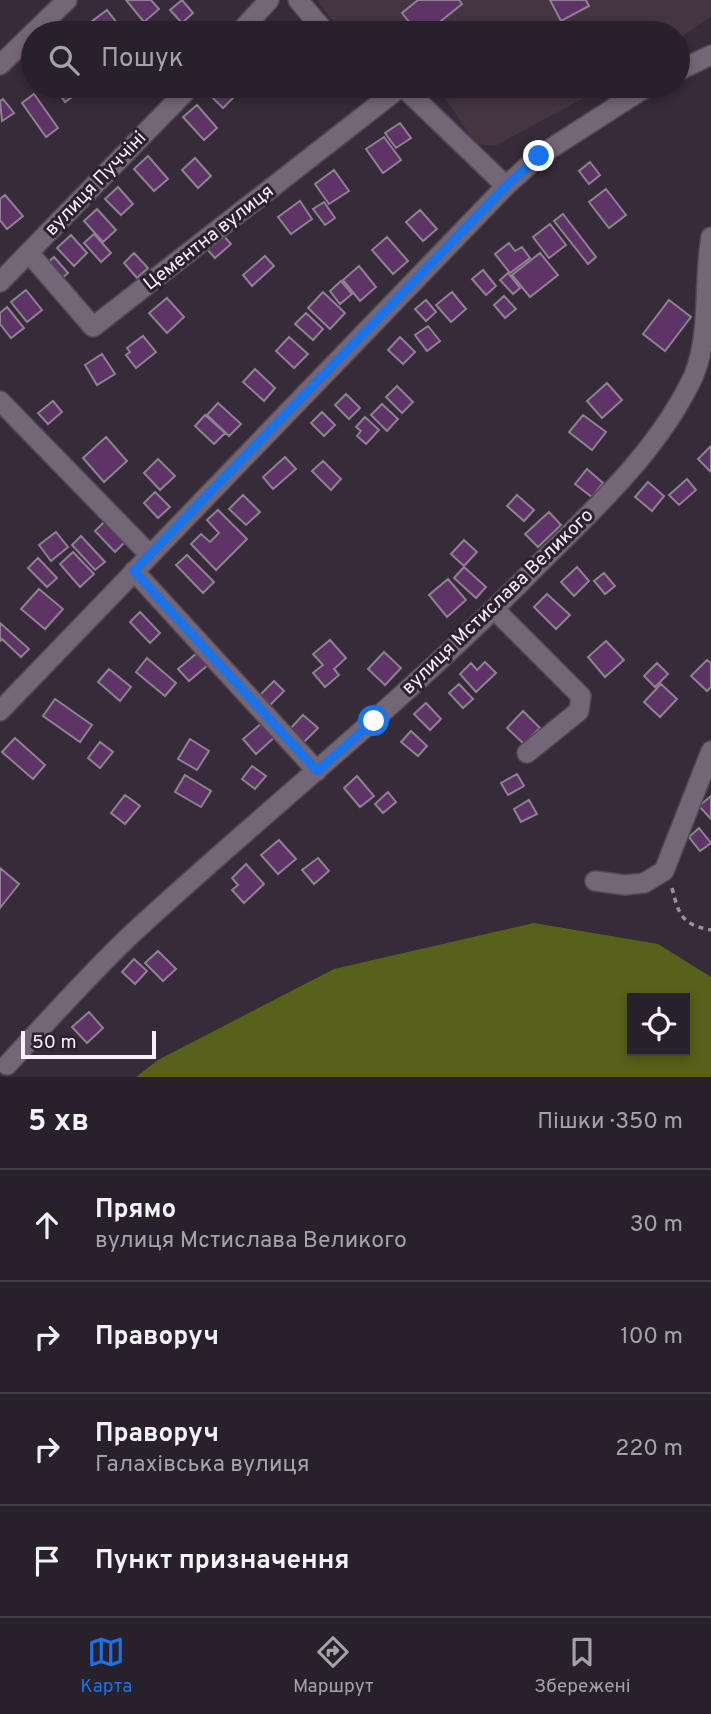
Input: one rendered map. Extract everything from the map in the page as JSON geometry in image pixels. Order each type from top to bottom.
[{"type":"street","points":[[45,21],[67,0]]},
{"type":"street","points":[[250,21],[269,0]]},
{"type":"street","points":[[299,0],[316,21]]},
{"type":"street","points":[[0,65],[21,45]]},
{"type":"street","points":[[690,65],[711,55]]},
{"type":"street","name":"вулиця Пуччіні","points":[[0,282],[179,98]]},
{"type":"street","name":"Цементна вулиця","points":[[29,253],[93,327],[387,98]]},
{"type":"street","points":[[414,98],[506,186]]},
{"type":"street","points":[[0,711],[506,186],[539,156],[629,98]]},
{"type":"street","name":"вулиця Мстислава Великого","points":[[7,1065],[133,933],[495,610],[620,482],[676,405],[694,375],[708,342],[706,266],[711,237]]},
{"type":"street","points":[[0,401],[150,555]]},
{"type":"street","points":[[134,571],[317,771]]},
{"type":"street","points":[[495,610],[581,696],[579,711],[527,753]]},
{"type":"street","points":[[595,881],[625,885],[645,883],[664,871],[711,751]]},
{"type":"path","points":[[664,871],[679,913],[692,926],[711,930]]},
{"type":"shaded area","points":[[317,0],[711,0],[711,17],[690,31],[690,21],[333,21]]},
{"type":"shaded area","points":[[445,98],[584,98],[495,146],[476,144]]},
{"type":"green space","points":[[534,923],[658,944],[711,977],[711,1077],[136,1077],[158,1060],[334,969]]},
{"type":"building","points":[[126,0],[151,0],[159,9],[143,21]]},
{"type":"building","points":[[182,0],[193,13],[184,21],[180,21],[170,10]]},
{"type":"building","points":[[418,0],[459,0],[462,4],[441,21],[408,21],[402,13]]},
{"type":"building","points":[[550,0],[586,0],[589,6],[561,21]]},
{"type":"building","points":[[107,10],[116,21],[92,21]]},
{"type":"building","points":[[29,98],[37,98],[58,128],[46,137],[22,103]]},
{"type":"building","points":[[213,98],[233,98],[223,108]]},
{"type":"building","points":[[3,99],[14,113],[2,121],[0,101]]},
{"type":"building","points":[[197,105],[217,128],[204,140],[183,117]]},
{"type":"building","points":[[400,123],[411,138],[396,148],[385,133]]},
{"type":"building","points":[[384,137],[401,160],[383,173],[366,149]]},
{"type":"building","points":[[148,156],[168,179],[154,191],[134,169]]},
{"type":"building","points":[[195,158],[211,176],[198,188],[182,170]]},
{"type":"building","points":[[590,162],[600,175],[589,184],[579,171]]},
{"type":"building","points":[[334,170],[349,191],[329,204],[315,184]]},
{"type":"building","points":[[118,187],[133,204],[121,215],[105,199]]},
{"type":"building","points":[[606,189],[626,215],[609,228],[589,202]]},
{"type":"building","points":[[5,195],[23,216],[7,229],[0,220],[0,199]]},
{"type":"building","points":[[300,201],[312,219],[291,234],[278,217]]},
{"type":"building","points":[[324,202],[335,218],[325,225],[313,209]]},
{"type":"building","points":[[97,209],[116,230],[103,242],[84,221]]},
{"type":"building","points":[[420,210],[437,229],[423,241],[406,222]]},
{"type":"building","points":[[563,214],[596,257],[588,264],[554,221]]},
{"type":"building","points":[[550,224],[566,245],[549,258],[533,237]]},
{"type":"building","points":[[94,234],[111,253],[101,262],[84,243]]},
{"type":"building","points":[[222,234],[231,244],[215,258],[206,248]]},
{"type":"building","points":[[71,235],[87,253],[74,266],[57,248]]},
{"type":"building","points":[[387,237],[408,261],[393,274],[372,250]]},
{"type":"building","points":[[509,243],[515,251],[522,247],[530,258],[510,273],[495,254]]},
{"type":"building","points":[[134,253],[148,268],[137,278],[124,263]]},
{"type":"building","points":[[540,253],[558,275],[530,297],[512,275]]},
{"type":"building","points":[[265,256],[274,266],[252,286],[243,275]]},
{"type":"building","points":[[54,257],[68,273],[58,282],[44,266]]},
{"type":"building","points":[[359,266],[376,287],[360,301],[343,280]]},
{"type":"building","points":[[483,270],[496,286],[486,295],[472,279]]},
{"type":"building","points":[[508,273],[520,288],[513,294],[500,280]]},
{"type":"building","points":[[341,281],[352,294],[340,304],[330,291]]},
{"type":"building","points":[[26,290],[42,310],[27,322],[11,302]]},
{"type":"building","points":[[323,292],[345,313],[330,329],[308,308]]},
{"type":"building","points":[[452,292],[466,309],[451,322],[436,305]]},
{"type":"building","points":[[504,296],[516,309],[505,318],[494,305]]},
{"type":"building","points":[[167,298],[184,317],[167,333],[149,313]]},
{"type":"building","points":[[426,300],[436,312],[426,321],[415,309]]},
{"type":"building","points":[[669,300],[691,317],[665,351],[643,334]]},
{"type":"building","points":[[7,307],[24,328],[11,338],[0,324],[0,313]]},
{"type":"building","points":[[306,313],[323,329],[313,340],[295,324]]},
{"type":"building","points":[[428,326],[440,341],[427,351],[415,335]]},
{"type":"building","points":[[143,336],[156,352],[136,368],[126,355],[130,352],[127,348]]},
{"type":"building","points":[[289,337],[308,354],[294,368],[276,351]]},
{"type":"building","points":[[400,337],[415,352],[403,364],[388,350]]},
{"type":"building","points":[[102,354],[115,374],[97,385],[85,365]]},
{"type":"building","points":[[255,369],[275,388],[264,401],[243,382]]},
{"type":"building","points":[[607,383],[622,400],[602,418],[587,401]]},
{"type":"building","points":[[397,386],[413,402],[402,413],[386,397]]},
{"type":"building","points":[[346,394],[360,408],[349,419],[335,405]]},
{"type":"building","points":[[53,401],[62,412],[48,424],[38,413]]},
{"type":"building","points":[[218,403],[241,424],[229,436],[207,415]]},
{"type":"building","points":[[382,404],[398,419],[387,431],[371,415]]},
{"type":"building","points":[[322,412],[335,425],[324,436],[311,423]]},
{"type":"building","points":[[205,415],[225,433],[214,444],[195,426]]},
{"type":"building","points":[[583,415],[606,432],[592,450],[569,432]]},
{"type":"building","points":[[365,417],[379,430],[366,444],[357,436],[361,431],[356,427]]},
{"type":"building","points":[[106,437],[127,461],[104,482],[83,458]]},
{"type":"building","points":[[711,446],[711,472],[698,459]]},
{"type":"building","points":[[285,457],[296,469],[273,489],[263,477]]},
{"type":"building","points":[[158,459],[175,476],[160,490],[144,473]]},
{"type":"building","points":[[323,461],[341,479],[331,490],[312,471]]},
{"type":"building","points":[[587,469],[603,483],[592,497],[575,484]]},
{"type":"building","points":[[687,479],[696,490],[679,505],[669,495]]},
{"type":"building","points":[[648,482],[664,496],[652,511],[635,497]]},
{"type":"building","points":[[155,492],[170,507],[158,518],[144,503]]},
{"type":"building","points":[[243,495],[260,512],[246,525],[229,509]]},
{"type":"building","points":[[517,495],[534,510],[524,521],[507,506]]},
{"type":"building","points":[[218,510],[247,539],[216,570],[191,544],[201,534],[210,542],[219,533],[207,520]]},
{"type":"building","points":[[549,512],[561,525],[538,547],[525,534]]},
{"type":"building","points":[[108,518],[128,539],[115,552],[95,531]]},
{"type":"building","points":[[56,532],[68,547],[51,561],[39,545]]},
{"type":"building","points":[[81,536],[105,562],[95,570],[72,545]]},
{"type":"building","points":[[464,540],[477,552],[464,566],[451,554]]},
{"type":"building","points":[[73,552],[94,574],[80,587],[60,564]]},
{"type":"building","points":[[187,555],[214,582],[203,593],[176,565]]},
{"type":"building","points":[[38,558],[57,578],[47,587],[28,568]]},
{"type":"building","points":[[464,567],[486,587],[476,598],[454,578]]},
{"type":"building","points":[[577,567],[589,581],[574,596],[561,582]]},
{"type":"building","points":[[604,573],[615,586],[605,594],[594,581]]},
{"type":"building","points":[[448,579],[466,600],[447,617],[429,595]]},
{"type":"building","points":[[39,589],[63,609],[45,629],[21,609]]},
{"type":"building","points":[[547,594],[570,615],[556,629],[534,607]]},
{"type":"building","points":[[140,612],[160,633],[150,643],[130,622]]},
{"type":"building","points":[[0,623],[29,649],[21,657],[2,639],[0,641]]},
{"type":"building","points":[[330,640],[346,658],[334,669],[339,675],[325,687],[313,673],[323,665],[313,654]]},
{"type":"building","points":[[606,641],[624,660],[605,677],[588,657]]},
{"type":"building","points":[[384,652],[401,668],[385,685],[368,669]]},
{"type":"building","points":[[197,653],[208,665],[189,681],[178,669]]},
{"type":"building","points":[[147,658],[176,683],[165,696],[136,672]]},
{"type":"building","points":[[707,660],[711,663],[711,687],[707,691],[691,676]]},
{"type":"building","points":[[485,662],[496,673],[476,692],[460,674],[471,663],[477,670]]},
{"type":"building","points":[[657,663],[668,674],[655,687],[644,676]]},
{"type":"building","points":[[109,669],[131,687],[120,701],[98,682]]},
{"type":"building","points":[[274,681],[284,691],[270,705],[260,695]]},
{"type":"building","points":[[459,684],[473,699],[463,708],[449,693]]},
{"type":"building","points":[[661,684],[677,699],[660,717],[644,702]]},
{"type":"building","points":[[55,699],[92,725],[80,742],[43,716]]},
{"type":"building","points":[[426,703],[441,719],[430,730],[414,714]]},
{"type":"building","points":[[523,711],[540,728],[524,744],[507,728]]},
{"type":"building","points":[[303,715],[318,728],[304,742],[290,729]]},
{"type":"building","points":[[263,722],[276,736],[256,754],[243,739]]},
{"type":"building","points":[[411,731],[427,746],[418,756],[401,742]]},
{"type":"building","points":[[15,738],[45,765],[33,779],[2,752]]},
{"type":"building","points":[[190,739],[209,751],[197,770],[178,759]]},
{"type":"building","points":[[100,742],[113,752],[100,768],[88,758]]},
{"type":"building","points":[[252,766],[266,776],[255,789],[242,779]]},
{"type":"building","points":[[517,774],[524,786],[508,795],[501,783]]},
{"type":"building","points":[[185,775],[211,791],[201,807],[175,792]]},
{"type":"building","points":[[357,776],[374,796],[360,807],[344,788]]},
{"type":"building","points":[[388,792],[396,802],[383,813],[375,804]]},
{"type":"building","points":[[125,795],[140,806],[125,824],[111,813]]},
{"type":"building","points":[[711,796],[711,819],[699,806]]},
{"type":"building","points":[[529,800],[537,814],[521,822],[514,809]]},
{"type":"building","points":[[699,828],[711,843],[700,851],[689,837]]},
{"type":"building","points":[[279,840],[296,859],[278,874],[261,855]]},
{"type":"building","points":[[318,858],[329,871],[314,884],[302,870]]},
{"type":"building","points":[[246,864],[264,884],[244,903],[232,890],[238,885],[232,878]]},
{"type":"building","points":[[0,868],[19,884],[0,908]]},
{"type":"building","points":[[158,951],[176,969],[163,981],[145,963]]},
{"type":"building","points":[[134,959],[147,971],[135,984],[122,972]]},
{"type":"building","points":[[89,1012],[103,1028],[87,1043],[72,1027]]},
{"type":"route","points":[[374,721],[317,771],[134,571],[506,186],[539,156]]}]
